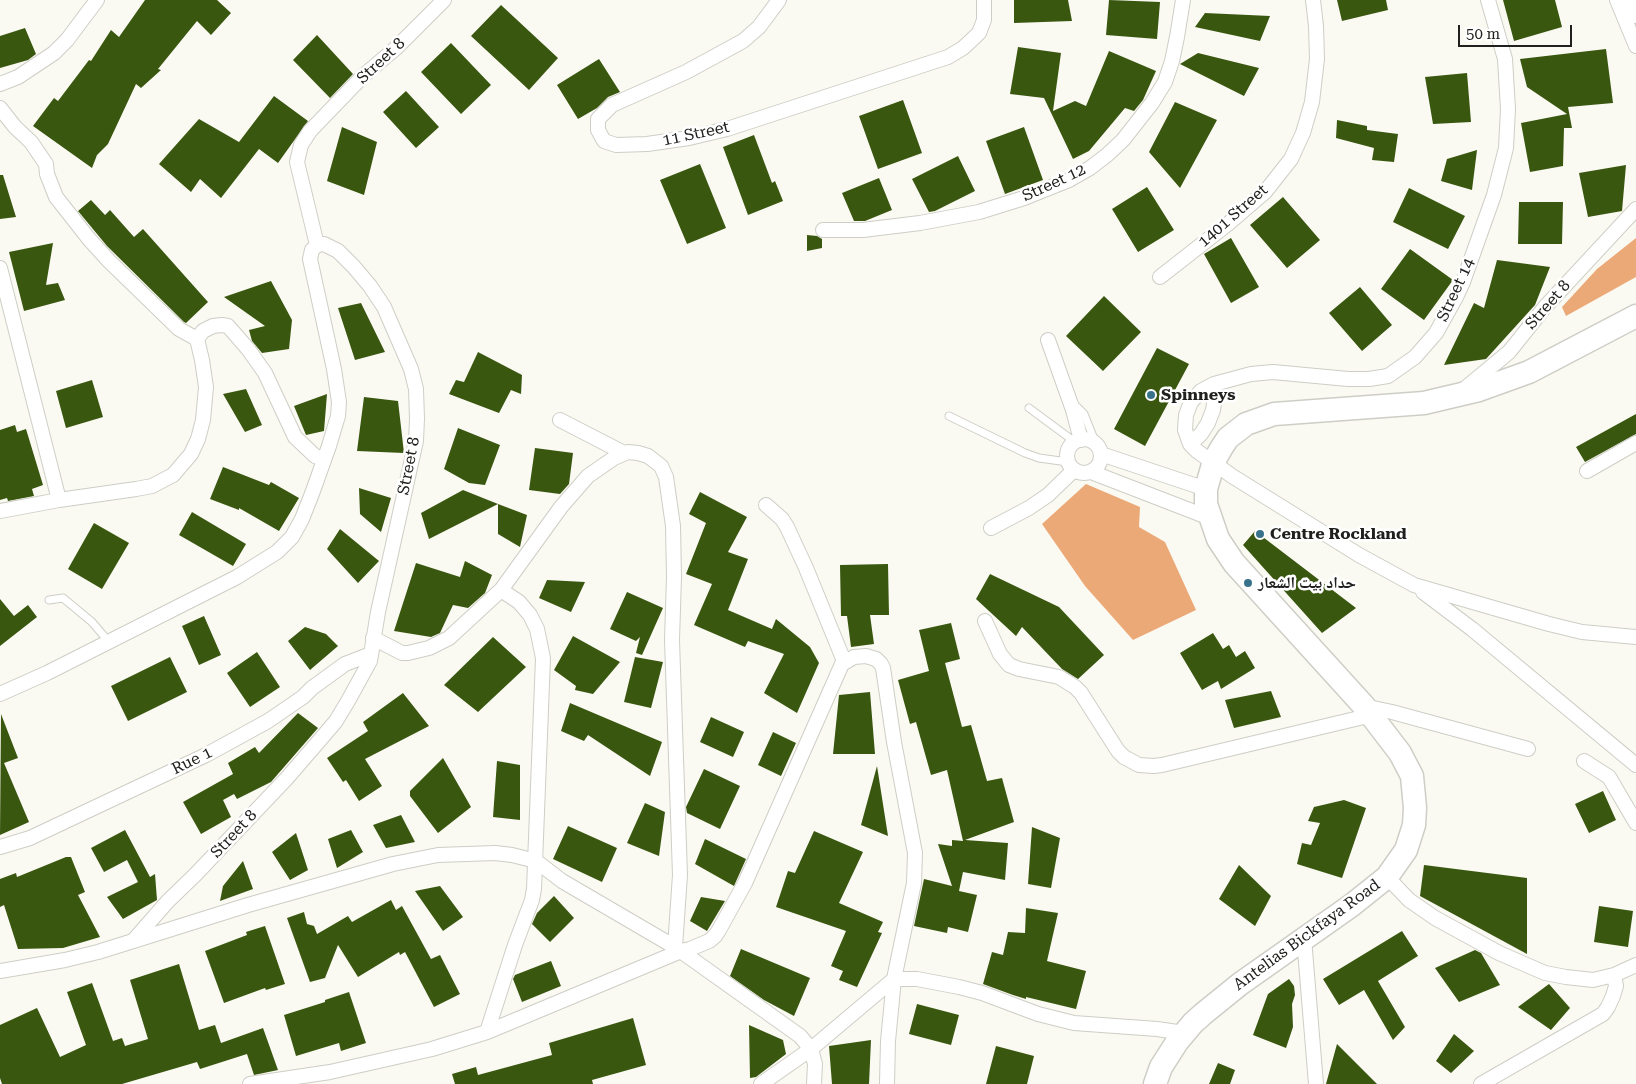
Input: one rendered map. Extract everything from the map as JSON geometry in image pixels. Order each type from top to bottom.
[{"type":"highway","name":"Antelias Bickfaya Road","points":[[1155,1084],[1161,1067],[1193,1023],[1219,1000],[1352,905],[1387,877],[1406,850],[1411,837],[1415,808],[1412,776],[1405,761],[1368,711],[1234,563],[1218,539],[1206,504],[1206,489],[1214,462],[1228,438],[1246,424],[1274,414],[1395,406],[1455,397],[1529,372],[1636,316]]},
{"type":"street","points":[[0,84],[18,78],[54,54],[97,0]]},
{"type":"street","name":"Street 8","points":[[133,941],[168,901],[287,778],[336,721],[366,670],[416,441],[416,389],[411,369],[384,308],[370,286],[338,251],[324,244],[317,245],[297,162],[304,140],[310,132],[363,76],[396,48],[444,0]]},
{"type":"street","name":"11 Street","points":[[779,0],[759,27],[743,42],[686,72],[612,105],[598,120],[598,130],[604,141],[616,145],[647,144],[689,138],[727,129],[948,57],[963,48],[980,33],[984,20],[984,0]]},
{"type":"street","name":"Street 12","points":[[823,230],[863,230],[920,223],[979,212],[1024,198],[1069,180],[1090,168],[1122,140],[1152,103],[1164,82],[1172,62],[1183,0]]},
{"type":"street","name":"1401 Street","points":[[1160,277],[1265,192],[1290,159],[1303,133],[1312,102],[1317,59],[1313,0]]},
{"type":"street","name":"Street 14","points":[[1190,444],[1185,430],[1186,415],[1191,402],[1201,391],[1214,384],[1251,374],[1273,372],[1348,379],[1369,379],[1388,376],[1415,357],[1436,333],[1456,298],[1491,204],[1506,148],[1508,109],[1506,60],[1488,0]]},
{"type":"street","points":[[1617,0],[1636,46]]},
{"type":"street","points":[[1629,0],[1636,16]]},
{"type":"street","points":[[0,108],[31,142],[46,164],[47,174],[56,197],[89,239],[109,261],[179,328],[197,339],[205,378],[203,420],[198,440],[191,454],[173,475],[152,486],[59,500],[0,512]]},
{"type":"street","name":"Street 8","points":[[1455,397],[1509,352],[1544,307],[1636,209]]},
{"type":"street","points":[[0,694],[47,673],[237,577],[278,552],[292,536],[302,519],[334,433],[339,402],[334,369],[310,259],[312,250],[317,245]]},
{"type":"street","points":[[0,268],[59,500]]},
{"type":"street","points":[[197,339],[203,331],[213,326],[226,325],[232,329],[265,373],[296,436],[315,456],[324,459]]},
{"type":"street","points":[[1048,340],[1070,400],[1078,441]]},
{"type":"street","points":[[1214,384],[1215,397],[1208,423],[1201,434],[1190,444],[1197,451],[1232,476],[1342,545],[1414,585],[1472,629],[1636,765]]},
{"type":"street","points":[[560,420],[624,453],[638,453],[648,456],[661,466],[666,477],[673,526],[672,640],[680,875],[678,949]]},
{"type":"street","points":[[1208,423],[1228,438]]},
{"type":"street","points":[[991,528],[1030,508],[1048,495],[1071,466],[1068,450],[1078,441],[1092,441],[1098,449],[1100,463],[1091,472]]},
{"type":"street","points":[[1587,472],[1636,443]]},
{"type":"street","points":[[1098,449],[1206,489]]},
{"type":"street","points":[[373,638],[402,653],[429,648],[449,638],[501,590],[561,507],[588,476],[624,453]]},
{"type":"street","points":[[1071,466],[1085,473],[1091,472],[1210,518]]},
{"type":"street","points":[[766,505],[788,527],[844,661]]},
{"type":"street","points":[[1414,585],[1479,605],[1582,632],[1636,637]]},
{"type":"street","points":[[487,1032],[515,945],[532,900],[536,861],[543,658],[537,629],[530,615],[519,602],[501,590]]},
{"type":"street","points":[[1472,629],[1470,616],[1479,605]]},
{"type":"street","points":[[985,621],[1000,654],[1009,665],[1019,669],[1059,677],[1075,687],[1081,693],[1118,751],[1124,757],[1139,764],[1162,765],[1368,711],[1392,712],[1528,749]]},
{"type":"street","name":"Rue 1","points":[[0,847],[30,838],[206,755],[268,721],[303,697],[312,688],[345,664],[371,654]]},
{"type":"street","points":[[250,1084],[339,1070],[432,1049],[487,1032],[678,949],[690,950],[709,941],[719,930],[745,883],[842,664],[844,661],[854,657],[866,656],[876,659],[882,666],[915,861],[914,883],[894,979],[888,1041],[887,1084]]},
{"type":"street","points":[[1584,761],[1609,777],[1636,823]]},
{"type":"street","points":[[0,971],[65,960],[393,864],[438,855],[467,853],[512,855],[536,861],[562,881],[678,949],[800,1036],[811,1049],[815,1064],[814,1084]]},
{"type":"street","points":[[1387,877],[1409,900],[1435,918],[1522,964],[1544,973],[1593,980],[1614,976],[1636,965]]},
{"type":"street","points":[[1304,938],[1316,1084]]},
{"type":"street","points":[[1481,1084],[1603,1014],[1608,1008],[1616,986],[1614,976]]},
{"type":"street","points":[[761,1084],[811,1049],[894,979],[917,979],[959,987],[982,993],[1038,1014],[1074,1023],[1157,1029],[1184,1033]]},
{"type":"lane","points":[[1070,400],[1084,414],[1098,449]]},
{"type":"lane","points":[[1029,408],[1078,441]]},
{"type":"lane","points":[[949,416],[1025,453],[1071,466]]},
{"type":"lane","points":[[49,600],[63,598],[92,622],[109,642]]},
{"type":"shaded area","points":[[1636,238],[1636,277],[1566,316],[1562,307],[1597,269]]},
{"type":"shaded area","points":[[1086,484],[1140,507],[1139,527],[1165,542],[1196,610],[1133,640],[1085,586],[1042,524]]},
{"type":"building","points":[[145,0],[217,0],[231,13],[211,35],[197,21],[158,69],[161,70],[141,88],[136,84],[108,144],[97,155],[92,168],[33,126],[54,98],[58,101],[89,60],[91,61],[111,30],[119,37]]},
{"type":"building","points":[[1014,0],[1068,0],[1072,21],[1014,23]]},
{"type":"building","points":[[1109,0],[1160,2],[1157,39],[1106,35]]},
{"type":"building","points":[[1337,0],[1386,0],[1388,10],[1342,21]]},
{"type":"building","points":[[1503,0],[1555,0],[1562,27],[1514,41]]},
{"type":"building","points":[[501,5],[558,58],[529,90],[471,36]]},
{"type":"building","points":[[1205,13],[1270,16],[1260,41],[1195,27]]},
{"type":"building","points":[[25,28],[36,54],[28,60],[0,68],[0,36]]},
{"type":"building","points":[[317,35],[353,74],[330,98],[293,60]]},
{"type":"building","points":[[451,43],[491,85],[461,114],[421,72]]},
{"type":"building","points":[[1018,47],[1061,53],[1053,111],[1075,101],[1086,106],[1109,51],[1156,71],[1143,100],[1134,111],[1125,108],[1089,151],[1073,159],[1044,98],[1010,94]]},
{"type":"building","points":[[1606,49],[1613,103],[1568,107],[1572,128],[1564,128],[1563,166],[1530,172],[1521,123],[1567,114],[1527,87],[1520,59]]},
{"type":"building","points":[[1198,53],[1259,68],[1244,96],[1180,64]]},
{"type":"building","points":[[599,59],[620,92],[608,97],[597,108],[578,119],[557,85]]},
{"type":"building","points":[[1467,73],[1471,122],[1433,124],[1425,77]]},
{"type":"building","points":[[406,91],[439,127],[416,148],[383,112]]},
{"type":"building","points":[[274,96],[308,121],[278,163],[259,149],[221,198],[200,179],[191,192],[159,164],[199,119],[239,142]]},
{"type":"building","points":[[903,100],[922,153],[878,169],[859,116]]},
{"type":"building","points":[[1175,102],[1217,120],[1180,188],[1149,152]]},
{"type":"building","points":[[1337,120],[1367,126],[1367,130],[1398,134],[1394,162],[1372,160],[1374,148],[1336,138]]},
{"type":"building","points":[[342,127],[377,142],[364,195],[327,181]]},
{"type":"building","points":[[1024,127],[1043,180],[1005,194],[986,141]]},
{"type":"building","points":[[754,135],[772,183],[775,181],[783,201],[748,215],[723,147]]},
{"type":"building","points":[[1477,150],[1472,190],[1441,181],[1447,159]]},
{"type":"building","points":[[958,156],[975,191],[935,211],[929,212],[912,179]]},
{"type":"building","points":[[700,164],[726,228],[687,244],[660,180]]},
{"type":"building","points":[[1626,165],[1622,211],[1588,217],[1579,173]]},
{"type":"building","points":[[0,175],[3,175],[16,217],[0,219]]},
{"type":"building","points":[[879,178],[892,210],[865,221],[854,221],[842,193]]},
{"type":"building","points":[[1147,187],[1174,230],[1138,252],[1112,209]]},
{"type":"building","points":[[1409,188],[1465,216],[1448,249],[1393,222]]},
{"type":"building","points":[[1283,197],[1320,240],[1287,268],[1250,225]]},
{"type":"building","points":[[91,200],[105,215],[110,210],[134,237],[143,229],[208,302],[186,323],[107,246],[78,211]]},
{"type":"building","points":[[1519,202],[1563,202],[1562,244],[1518,244]]},
{"type":"building","points":[[807,235],[817,236],[822,239],[822,248],[807,251]]},
{"type":"building","points":[[1231,238],[1259,287],[1231,303],[1204,254]]},
{"type":"building","points":[[53,243],[46,285],[58,283],[65,300],[24,311],[9,252]]},
{"type":"building","points":[[1410,249],[1453,280],[1424,320],[1381,289]]},
{"type":"building","points":[[1497,260],[1550,267],[1535,305],[1486,359],[1444,365],[1474,303],[1484,308]]},
{"type":"building","points":[[271,281],[292,320],[289,349],[262,353],[252,341],[249,330],[265,326],[224,297]]},
{"type":"building","points":[[1360,287],[1392,325],[1362,351],[1329,313]]},
{"type":"building","points":[[1104,296],[1141,332],[1103,371],[1066,336]]},
{"type":"building","points":[[361,303],[385,352],[355,360],[338,308]]},
{"type":"building","points":[[1157,348],[1189,364],[1145,446],[1114,429]]},
{"type":"building","points":[[478,352],[522,375],[521,394],[511,390],[499,413],[449,394],[456,380],[464,382]]},
{"type":"building","points":[[92,380],[103,417],[66,428],[56,391]]},
{"type":"building","points":[[246,389],[262,425],[245,432],[223,394]]},
{"type":"building","points":[[327,394],[324,431],[306,435],[294,406]]},
{"type":"building","points":[[364,397],[398,401],[404,453],[357,451]]},
{"type":"building","points":[[1636,414],[1636,434],[1585,462],[1576,447]]},
{"type":"building","points":[[15,425],[17,432],[26,429],[43,485],[32,489],[34,496],[8,501],[7,498],[0,500],[0,430]]},
{"type":"building","points":[[458,428],[500,445],[485,485],[469,483],[444,469]]},
{"type":"building","points":[[535,448],[573,453],[569,484],[560,494],[529,490]]},
{"type":"building","points":[[223,467],[269,485],[271,482],[299,498],[279,531],[239,508],[239,510],[210,499]]},
{"type":"building","points":[[359,488],[391,498],[381,532],[360,514]]},
{"type":"building","points":[[463,490],[498,504],[429,539],[421,513]]},
{"type":"building","points":[[700,492],[747,517],[728,552],[748,559],[728,610],[772,629],[776,619],[810,647],[819,663],[797,713],[764,693],[784,654],[748,641],[745,647],[694,625],[712,584],[686,574],[706,523],[689,514]]},
{"type":"building","points":[[498,504],[527,515],[520,547],[498,534]]},
{"type":"building","points":[[192,512],[246,544],[233,566],[179,535]]},
{"type":"building","points":[[94,523],[129,543],[102,589],[68,569]]},
{"type":"building","points":[[340,529],[379,561],[358,583],[327,549]]},
{"type":"building","points":[[1255,531],[1356,608],[1322,633],[1243,545]]},
{"type":"building","points":[[465,561],[492,575],[485,593],[468,608],[453,605],[440,633],[431,637],[394,631],[416,563],[460,577]]},
{"type":"building","points":[[888,564],[889,615],[870,615],[874,644],[851,647],[847,616],[841,616],[840,565]]},
{"type":"building","points":[[990,574],[1059,607],[1104,655],[1078,679],[1062,669],[1022,627],[1016,636],[976,599]]},
{"type":"building","points":[[547,580],[585,582],[571,612],[539,598]]},
{"type":"building","points":[[627,592],[663,608],[642,655],[636,653],[640,637],[636,641],[610,629]]},
{"type":"building","points":[[0,599],[14,616],[28,605],[37,617],[0,646]]},
{"type":"building","points":[[204,616],[221,655],[199,665],[182,626]]},
{"type":"building","points":[[951,623],[960,659],[945,663],[962,727],[971,725],[987,781],[1002,778],[1014,822],[965,840],[1008,843],[1005,880],[963,872],[959,891],[977,895],[968,932],[948,927],[947,933],[914,926],[924,879],[952,886],[938,844],[952,846],[952,840],[963,841],[947,770],[931,775],[916,722],[910,724],[898,680],[929,671],[919,630]]},
{"type":"building","points":[[305,627],[326,634],[338,646],[310,670],[288,641]]},
{"type":"building","points":[[1213,633],[1223,649],[1229,645],[1236,657],[1245,651],[1255,668],[1221,689],[1218,681],[1202,690],[1180,653]]},
{"type":"building","points":[[573,636],[620,662],[593,694],[575,690],[576,686],[554,670]]},
{"type":"building","points":[[493,637],[526,667],[478,712],[444,685]]},
{"type":"building","points":[[257,652],[280,687],[250,707],[227,673]]},
{"type":"building","points":[[170,657],[187,692],[128,721],[111,686]]},
{"type":"building","points":[[635,657],[663,662],[651,708],[624,702]]},
{"type":"building","points":[[1271,691],[1281,717],[1234,728],[1225,700]]},
{"type":"building","points":[[870,692],[875,754],[833,754],[839,695]]},
{"type":"building","points":[[403,693],[429,726],[365,759],[382,786],[359,801],[346,780],[343,782],[327,758],[368,731],[363,722]]},
{"type":"building","points":[[570,703],[662,742],[650,776],[588,735],[584,741],[561,731]]},
{"type":"building","points":[[298,713],[318,728],[271,782],[237,799],[234,794],[223,800],[231,817],[201,834],[183,802],[233,774],[228,763],[255,747],[259,753]]},
{"type":"building","points":[[1,714],[18,758],[4,763],[29,822],[0,835]]},
{"type":"building","points":[[711,717],[744,732],[733,757],[700,742]]},
{"type":"building","points":[[773,732],[796,743],[781,776],[758,765]]},
{"type":"building","points":[[443,758],[471,807],[438,833],[410,796],[410,791]]},
{"type":"building","points":[[497,761],[520,765],[520,820],[493,817]]},
{"type":"building","points":[[877,766],[888,836],[861,825]]},
{"type":"building","points":[[704,769],[740,786],[720,829],[687,813],[686,807]]},
{"type":"building","points":[[1603,791],[1616,820],[1589,833],[1575,804]]},
{"type":"building","points":[[1344,800],[1366,808],[1342,878],[1297,864],[1302,843],[1311,845],[1320,823],[1308,821],[1314,807]]},
{"type":"building","points":[[645,803],[665,812],[659,856],[627,843]]},
{"type":"building","points":[[401,815],[415,842],[386,848],[373,825]]},
{"type":"building","points":[[568,826],[617,848],[602,882],[553,859]]},
{"type":"building","points":[[1032,827],[1060,838],[1051,888],[1028,884]]},
{"type":"building","points":[[125,830],[150,877],[155,874],[157,900],[123,919],[107,897],[138,882],[127,860],[104,872],[91,848]]},
{"type":"building","points":[[351,830],[363,852],[337,868],[328,839]]},
{"type":"building","points":[[814,831],[863,852],[839,903],[883,922],[878,932],[882,933],[857,987],[839,980],[843,971],[831,966],[846,931],[776,907],[788,871],[795,873]]},
{"type":"building","points":[[296,833],[308,870],[290,880],[272,852]]},
{"type":"building","points":[[705,839],[746,859],[734,886],[695,864]]},
{"type":"building","points":[[66,857],[71,857],[85,892],[78,895],[100,937],[63,948],[18,949],[4,905],[0,907],[0,879],[16,873],[17,877]]},
{"type":"building","points":[[243,861],[253,889],[220,901],[223,886]]},
{"type":"building","points":[[1239,865],[1271,896],[1255,926],[1219,899]]},
{"type":"building","points":[[1424,865],[1527,878],[1527,954],[1420,896]]},
{"type":"building","points":[[440,886],[463,917],[443,931],[415,891]]},
{"type":"building","points":[[554,896],[574,918],[550,942],[532,924],[537,913]]},
{"type":"building","points":[[701,897],[725,901],[707,931],[690,921]]},
{"type":"building","points":[[391,900],[396,910],[402,906],[431,959],[440,955],[460,994],[434,1007],[405,952],[400,955],[399,952],[358,977],[338,945],[325,978],[310,982],[287,918],[304,912],[307,924],[314,926],[317,934],[348,916],[352,922]]},
{"type":"building","points":[[1599,906],[1633,911],[1628,947],[1594,942]]},
{"type":"building","points":[[1026,908],[1058,913],[1047,961],[1086,971],[1076,1009],[1026,997],[1026,999],[983,984],[992,952],[1003,955],[1008,932],[1025,933]]},
{"type":"building","points":[[265,926],[285,984],[266,990],[265,988],[224,1003],[205,951],[247,935],[246,932]]},
{"type":"building","points":[[1402,931],[1418,956],[1378,981],[1405,1027],[1393,1040],[1364,990],[1339,1005],[1323,979]]},
{"type":"building","points":[[741,949],[810,978],[794,1016],[764,1000],[730,976]]},
{"type":"building","points":[[1475,950],[1481,953],[1500,985],[1459,1002],[1435,968]]},
{"type":"building","points":[[551,961],[561,986],[522,1002],[513,979],[515,975]]},
{"type":"building","points":[[179,964],[199,1030],[215,1025],[221,1043],[263,1028],[278,1070],[254,1075],[247,1054],[200,1069],[197,1062],[122,1084],[2,1084],[0,1078],[0,1025],[37,1008],[60,1057],[86,1045],[67,992],[92,983],[113,1041],[122,1038],[125,1046],[148,1039],[130,980]]},
{"type":"building","points":[[1289,979],[1294,986],[1295,995],[1292,1004],[1293,1027],[1286,1048],[1253,1035],[1268,994]]},
{"type":"building","points":[[1549,984],[1570,1008],[1551,1030],[1518,1007]]},
{"type":"building","points":[[349,992],[366,1043],[341,1051],[339,1043],[296,1056],[284,1015]]},
{"type":"building","points":[[917,1004],[959,1015],[951,1045],[909,1034]]},
{"type":"building","points":[[633,1018],[646,1065],[592,1080],[593,1084],[455,1084],[452,1074],[476,1067],[478,1075],[552,1055],[549,1043]]},
{"type":"building","points":[[749,1025],[783,1040],[786,1054],[756,1077],[750,1078]]},
{"type":"building","points":[[1454,1034],[1474,1051],[1451,1073],[1436,1061]]},
{"type":"building","points":[[871,1040],[869,1084],[832,1084],[829,1046]]},
{"type":"building","points":[[1337,1044],[1377,1084],[1326,1084]]},
{"type":"building","points":[[996,1046],[1034,1056],[1027,1084],[986,1084]]},
{"type":"building","points":[[1218,1063],[1235,1070],[1230,1084],[1209,1084]]},
{"type":"place","name":"Spinneys","points":[[1151,395]]},
{"type":"place","name":"Centre Rockland","points":[[1260,534]]},
{"type":"place","name":"حداد بيت الشعار","points":[[1248,583]]}]
